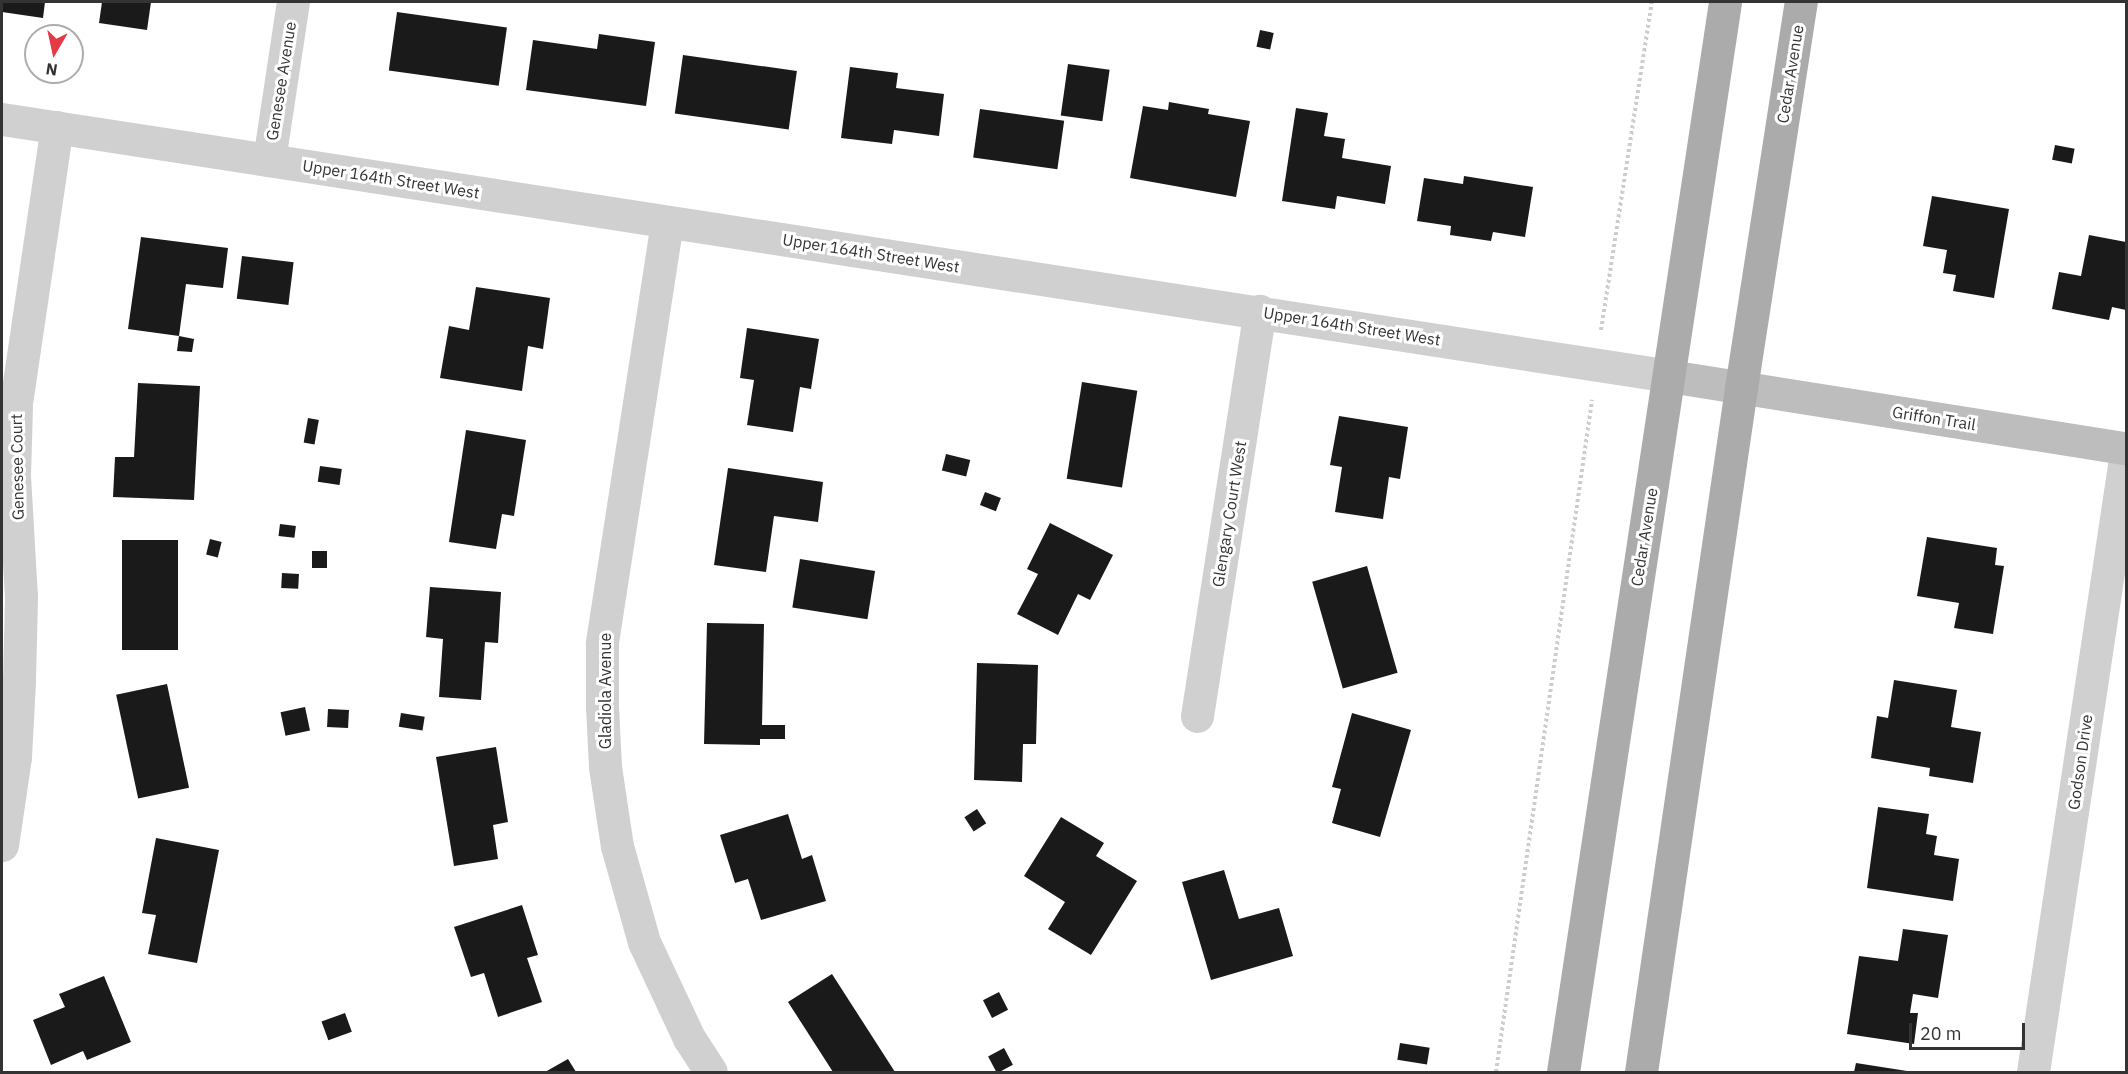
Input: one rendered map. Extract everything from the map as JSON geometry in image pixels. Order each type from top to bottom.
[{"type":"main road","name":"Cedar Avenue","points":[[1563,1072],[1725,2]]},
{"type":"main road","name":"Cedar Avenue","points":[[1641,1072],[1741,387],[1802,2]]},
{"type":"street","name":"Genesee Avenue","points":[[269,160],[293,2]]},
{"type":"street","name":"Upper 164th Street West","points":[[2,119],[1260,311],[1741,387]]},
{"type":"street","name":"Genesee Court","points":[[2,844],[15,757],[19,680],[21,597],[14,476],[16,403],[57,127]]},
{"type":"street","name":"Gladiola Avenue","points":[[667,222],[602,643],[605,767],[617,846],[644,942],[689,1038],[711,1072]]},
{"type":"street","name":"Glengary Court West","points":[[1197,716],[1260,311]]},
{"type":"street","name":"Griffon Trail","points":[[1741,387],[2127,450]]},
{"type":"street","name":"Godson Drive","points":[[2033,1072],[2127,450]]},
{"type":"path","points":[[1496,1072],[1596,364],[1653,2]]},
{"type":"building","points":[[2,2],[45,2],[43,18],[2,12]]},
{"type":"building","points":[[102,2],[151,2],[147,30],[99,23]]},
{"type":"building","points":[[397,12],[507,27],[499,86],[389,70]]},
{"type":"building","points":[[1260,30],[1274,33],[1270,50],[1256,47]]},
{"type":"building","points":[[599,34],[655,42],[646,106],[526,90],[533,40],[597,49]]},
{"type":"building","points":[[683,55],[797,71],[789,129],[675,113]]},
{"type":"building","points":[[1068,64],[1110,70],[1102,121],[1061,115]]},
{"type":"building","points":[[850,67],[898,73],[896,88],[944,94],[939,136],[894,130],[892,144],[841,138]]},
{"type":"building","points":[[1169,102],[1209,109],[1208,114],[1250,121],[1236,197],[1130,178],[1143,106],[1168,110]]},
{"type":"building","points":[[1296,108],[1328,113],[1324,136],[1345,139],[1342,158],[1391,166],[1385,204],[1337,196],[1335,209],[1282,201]]},
{"type":"building","points":[[980,109],[1064,121],[1057,169],[973,158]]},
{"type":"building","points":[[2055,145],[2075,149],[2072,164],[2052,160]]},
{"type":"building","points":[[1464,176],[1533,187],[1525,237],[1493,232],[1491,241],[1450,235],[1451,226],[1417,221],[1424,178],[1463,184]]},
{"type":"building","points":[[1932,196],[2009,209],[1994,298],[1953,291],[1956,275],[1943,273],[1947,250],[1923,246]]},
{"type":"building","points":[[2089,235],[2126,242],[2126,310],[2112,307],[2109,320],[2052,309],[2059,272],[2081,276]]},
{"type":"building","points":[[141,237],[228,248],[223,288],[186,284],[179,336],[128,329]]},
{"type":"building","points":[[242,256],[294,262],[288,305],[237,299]]},
{"type":"building","points":[[476,287],[550,298],[543,349],[528,346],[522,391],[440,378],[449,326],[469,330]]},
{"type":"building","points":[[747,328],[819,339],[811,389],[800,387],[793,432],[747,425],[754,380],[740,378]]},
{"type":"building","points":[[179,336],[194,339],[192,352],[177,351]]},
{"type":"building","points":[[1082,382],[1137,391],[1122,488],[1067,479]]},
{"type":"building","points":[[138,383],[200,386],[194,500],[113,497],[115,457],[134,457]]},
{"type":"building","points":[[1339,416],[1408,427],[1400,479],[1389,477],[1383,519],[1335,512],[1342,467],[1330,465]]},
{"type":"building","points":[[308,418],[319,420],[314,445],[304,443]]},
{"type":"building","points":[[466,430],[526,440],[514,516],[502,514],[496,549],[449,542]]},
{"type":"building","points":[[946,454],[970,460],[966,477],[942,470]]},
{"type":"building","points":[[320,466],[342,469],[340,485],[318,482]]},
{"type":"building","points":[[728,468],[823,482],[818,522],[774,516],[766,572],[714,565]]},
{"type":"building","points":[[985,492],[1001,498],[996,511],[980,505]]},
{"type":"building","points":[[1050,523],[1113,555],[1090,600],[1078,594],[1058,635],[1017,614],[1038,574],[1027,569]]},
{"type":"building","points":[[280,524],[296,526],[294,538],[279,536]]},
{"type":"building","points":[[1927,537],[1997,548],[1995,565],[2004,566],[1993,634],[1954,628],[1959,603],[1917,596]]},
{"type":"building","points":[[210,539],[222,542],[218,557],[206,555]]},
{"type":"building","points":[[122,540],[178,540],[178,650],[122,650]]},
{"type":"building","points":[[312,551],[327,551],[327,568],[312,568]]},
{"type":"building","points":[[800,559],[875,571],[867,619],[792,607]]},
{"type":"building","points":[[1367,566],[1398,673],[1343,688],[1312,582]]},
{"type":"building","points":[[282,573],[299,574],[298,589],[281,588]]},
{"type":"building","points":[[430,587],[501,592],[498,643],[485,642],[481,700],[439,697],[443,639],[426,637]]},
{"type":"building","points":[[707,623],[764,624],[762,725],[785,725],[785,739],[760,739],[760,745],[704,744]]},
{"type":"building","points":[[977,663],[1038,665],[1036,744],[1023,744],[1022,782],[974,780]]},
{"type":"building","points":[[1894,680],[1957,690],[1951,727],[1981,732],[1973,783],[1929,776],[1930,768],[1871,758],[1877,716],[1888,718]]},
{"type":"building","points":[[167,684],[189,788],[138,798],[116,695]]},
{"type":"building","points":[[305,707],[310,730],[286,736],[281,712]]},
{"type":"building","points":[[328,709],[349,710],[348,728],[327,727]]},
{"type":"building","points":[[401,713],[425,717],[423,731],[399,727]]},
{"type":"building","points":[[1352,713],[1411,730],[1380,837],[1332,823],[1341,789],[1332,787]]},
{"type":"building","points":[[496,747],[508,822],[493,825],[498,859],[454,866],[436,757]]},
{"type":"building","points":[[1878,807],[1929,814],[1926,834],[1937,836],[1934,855],[1959,859],[1953,901],[1867,888]]},
{"type":"building","points":[[977,809],[986,823],[974,831],[964,817]]},
{"type":"building","points":[[788,814],[802,859],[812,855],[826,901],[761,920],[748,879],[735,883],[720,835]]},
{"type":"building","points":[[1061,817],[1104,843],[1096,856],[1137,881],[1091,955],[1048,929],[1065,902],[1024,876]]},
{"type":"building","points":[[156,838],[219,850],[197,963],[148,954],[156,915],[142,913]]},
{"type":"building","points":[[1224,870],[1239,919],[1279,908],[1293,956],[1211,980],[1182,882]]},
{"type":"building","points":[[522,905],[538,955],[527,958],[542,1002],[498,1017],[484,973],[471,977],[454,927]]},
{"type":"building","points":[[1903,929],[1948,935],[1938,998],[1913,994],[1910,1013],[1918,1013],[1914,1044],[1847,1034],[1859,956],[1898,961]]},
{"type":"building","points":[[832,974],[895,1072],[833,1072],[788,1002]]},
{"type":"building","points":[[104,976],[131,1042],[87,1060],[83,1051],[51,1065],[33,1020],[65,1007],[59,994]]},
{"type":"building","points":[[999,992],[1008,1010],[992,1018],[983,1000]]},
{"type":"building","points":[[345,1013],[352,1032],[328,1040],[322,1022]]},
{"type":"building","points":[[1400,1043],[1430,1048],[1427,1064],[1397,1060]]},
{"type":"building","points":[[1004,1048],[1013,1065],[996,1072],[988,1056]]},
{"type":"building","points":[[568,1059],[576,1072],[545,1072]]},
{"type":"building","points":[[1856,1063],[1907,1071],[1907,1072],[1854,1072]]}]
